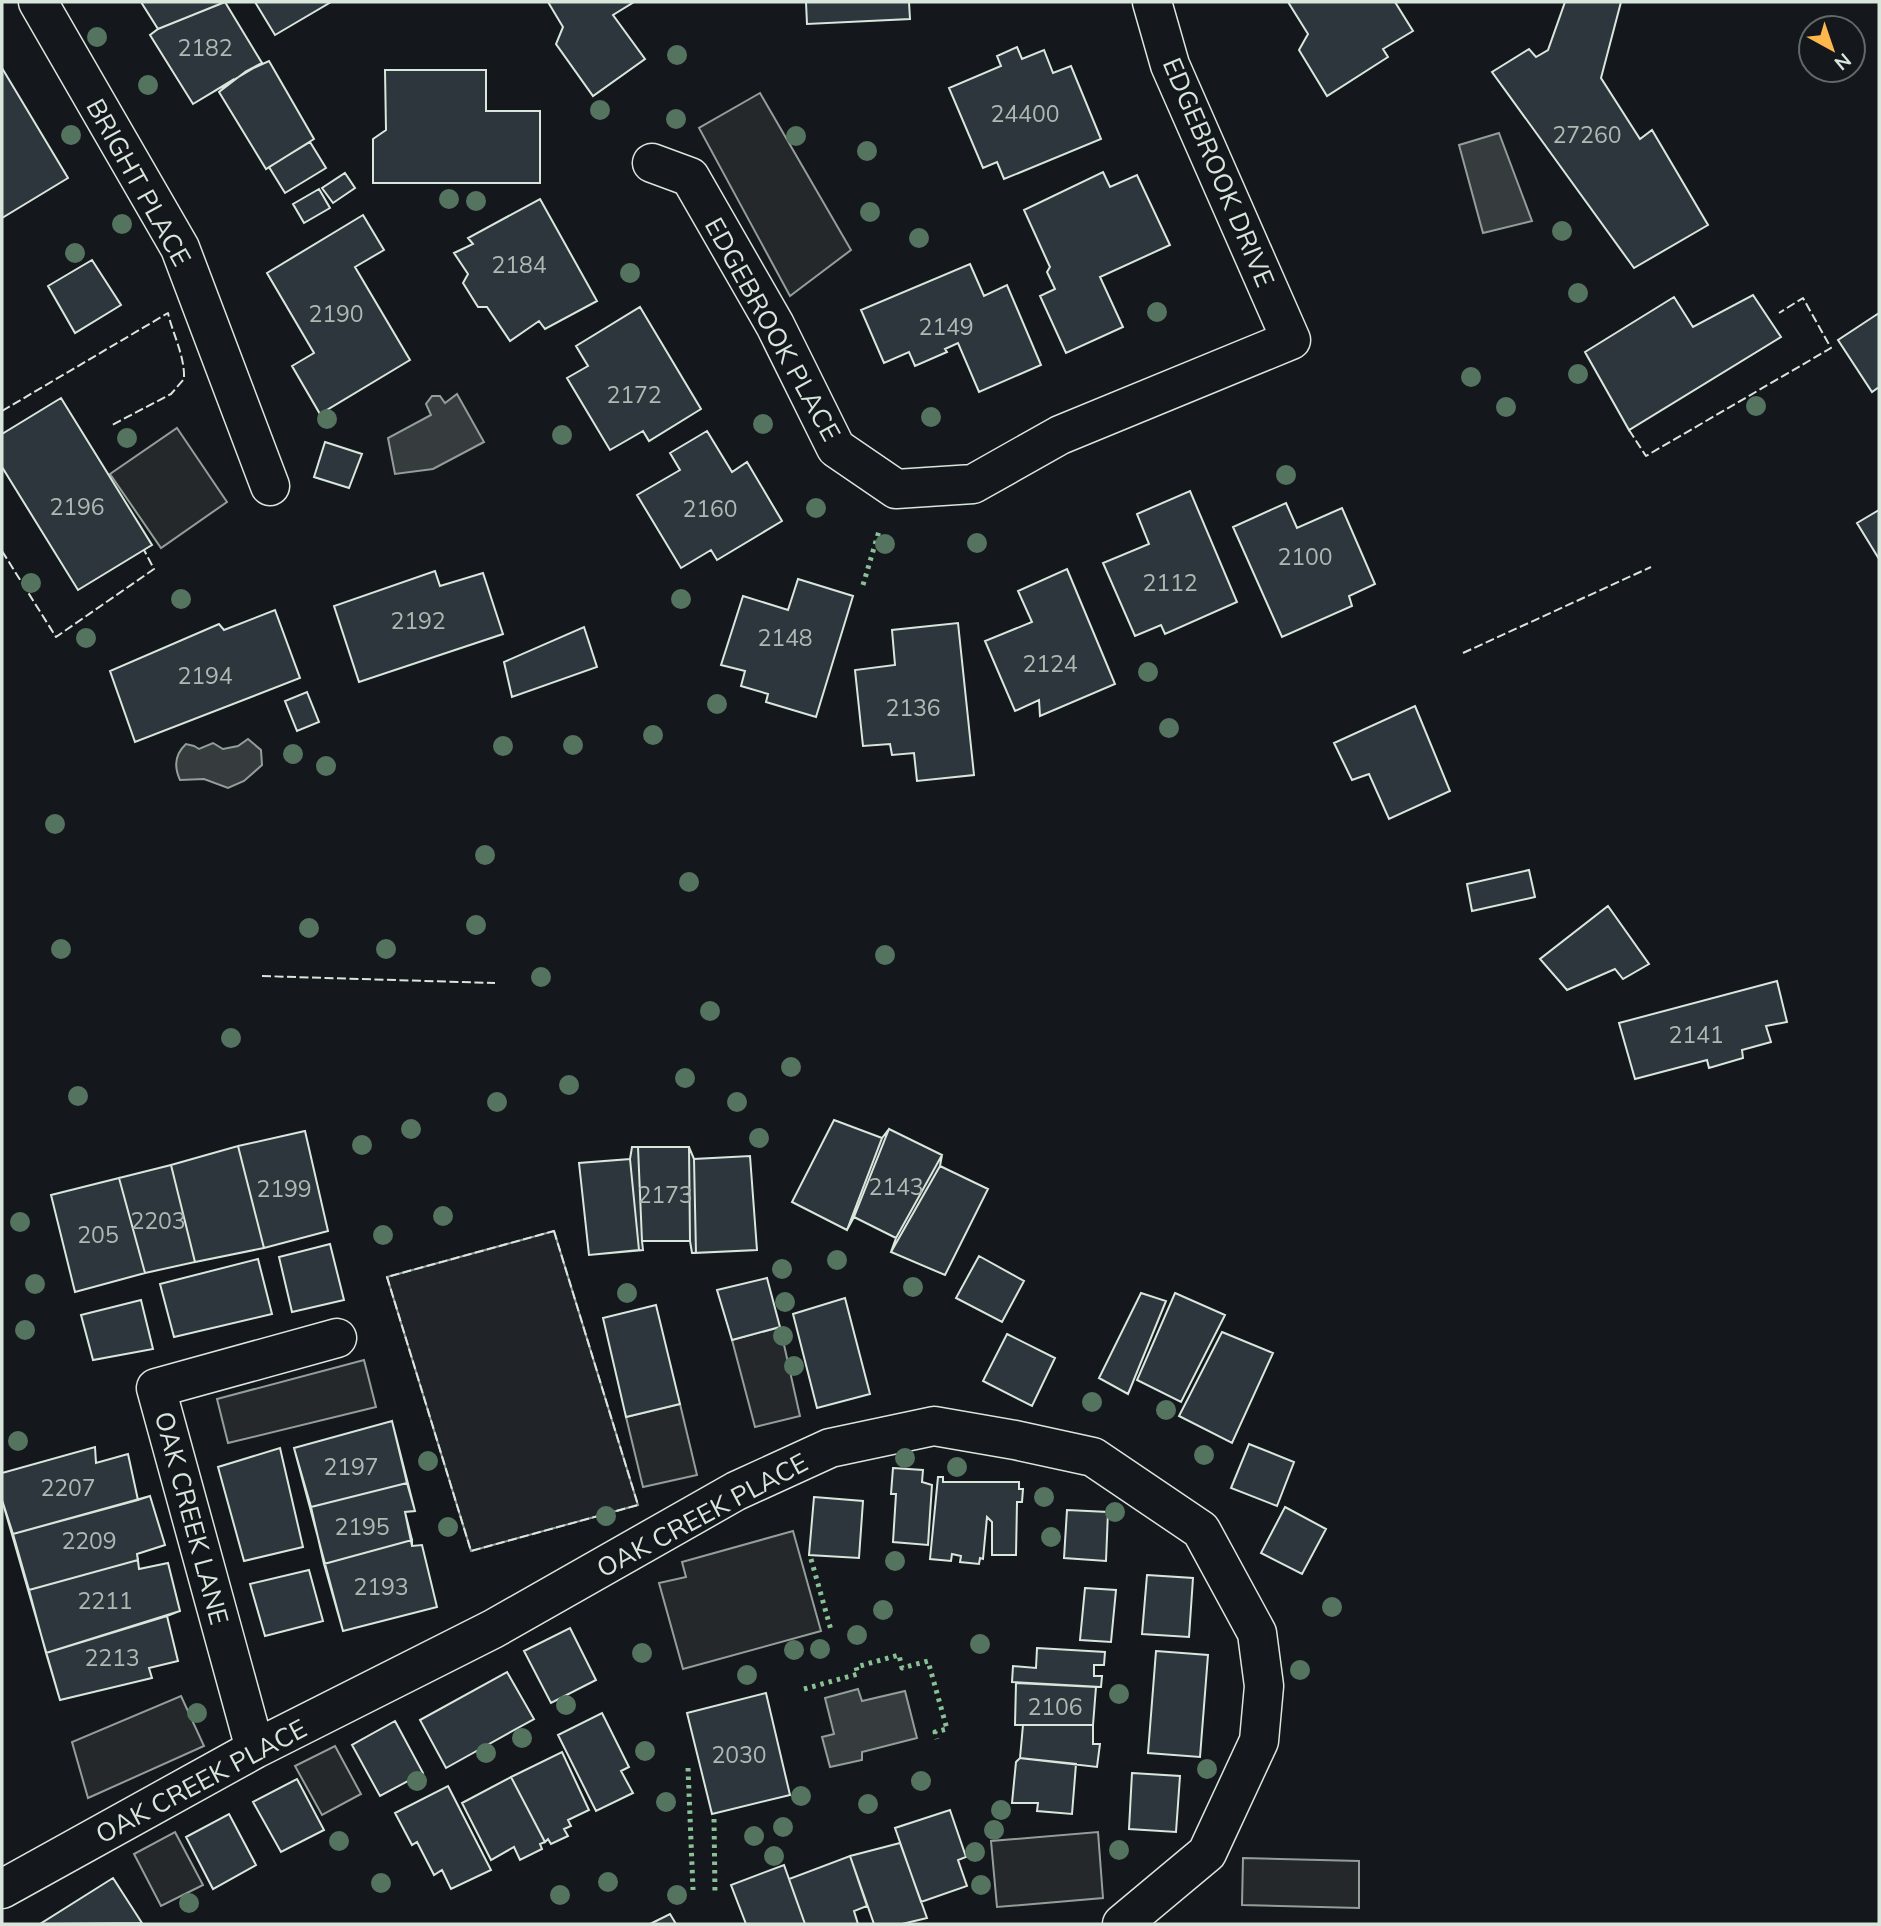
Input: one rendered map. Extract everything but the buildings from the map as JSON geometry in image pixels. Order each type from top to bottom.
[{"type":"street","name":"BRIGHT PLACE","points":[[38,2],[180,248],[270,486]]},
{"type":"street","name":"EDGEBROOK DRIVE","points":[[1152,2],[1170,65],[1291,340]]},
{"type":"street","name":"EDGEBROOK PLACE","points":[[652,163],[690,177],[775,325],[836,447],[896,489],[972,484],[1060,435],[1291,340]]},
{"type":"street","name":"OAK CREEK LANE","points":[[255,1749],[156,1388],[337,1338]]},
{"type":"street","name":"OAK CREEK PLACE","points":[[2,1889],[255,1749],[493,1629],[736,1491],[830,1448],[934,1426],[1093,1457],[1201,1530],[1257,1633],[1264,1686],[1259,1741],[1219,1828],[1207,1853],[1122,1924]]},
{"type":"shaded area","points":[[760,93],[851,250],[790,296],[699,128]]},
{"type":"shaded area","points":[[1499,133],[1532,221],[1483,233],[1459,145]]},
{"type":"shaded area","points":[[457,394],[484,442],[433,469],[395,474],[388,438],[431,415],[426,404],[432,396],[440,396],[445,403]]},
{"type":"shaded area","points":[[177,428],[227,502],[161,548],[110,474]]},
{"type":"shaded area","points":[[248,739],[261,750],[262,765],[244,781],[228,788],[204,779],[180,780],[176,761],[186,744],[199,749],[213,743],[223,749],[238,746]]},
{"type":"shaded area","points":[[554,1231],[638,1505],[471,1551],[387,1277]]},
{"type":"shaded area","points":[[780,1327],[800,1416],[755,1427],[732,1340]]},
{"type":"shaded area","points":[[364,1360],[376,1407],[228,1443],[217,1399]]},
{"type":"shaded area","points":[[680,1404],[697,1475],[643,1487],[626,1417]]},
{"type":"shaded area","points":[[793,1531],[821,1631],[683,1669],[659,1583],[686,1577],[682,1562]]},
{"type":"shaded area","points":[[858,1689],[862,1701],[905,1691],[917,1738],[862,1752],[862,1760],[830,1767],[822,1737],[834,1734],[825,1698]]},
{"type":"shaded area","points":[[181,1696],[204,1746],[88,1798],[72,1742]]},
{"type":"shaded area","points":[[335,1746],[361,1794],[322,1815],[295,1766]]},
{"type":"shaded area","points":[[175,1832],[203,1885],[161,1906],[134,1854]]},
{"type":"shaded area","points":[[1098,1832],[1103,1898],[997,1907],[991,1841]]},
{"type":"shaded area","points":[[1243,1858],[1359,1861],[1359,1908],[1242,1905]]},
{"type":"hedge","points":[[863,585],[879,531]]},
{"type":"hedge","points":[[811,1559],[831,1630]]},
{"type":"hedge","points":[[804,1689],[858,1674],[856,1667],[899,1655],[902,1668],[928,1661],[947,1729],[935,1732],[937,1739]]},
{"type":"hedge","points":[[688,1768],[693,1890]]},
{"type":"hedge","points":[[714,1819],[715,1894]]},
{"type":"fence","points":[[1629,430],[1646,456],[1831,348],[1803,298],[1779,313]]},
{"type":"fence","points":[[2,411],[168,313],[181,354],[184,379],[171,394],[112,425]]},
{"type":"fence","points":[[2,551],[56,637],[154,569],[144,550]]},
{"type":"fence","points":[[1463,653],[1651,567]]},
{"type":"fence","points":[[262,976],[495,983]]},
{"type":"fence","points":[[554,1231],[638,1505],[471,1551],[387,1277],[554,1231]]}]
